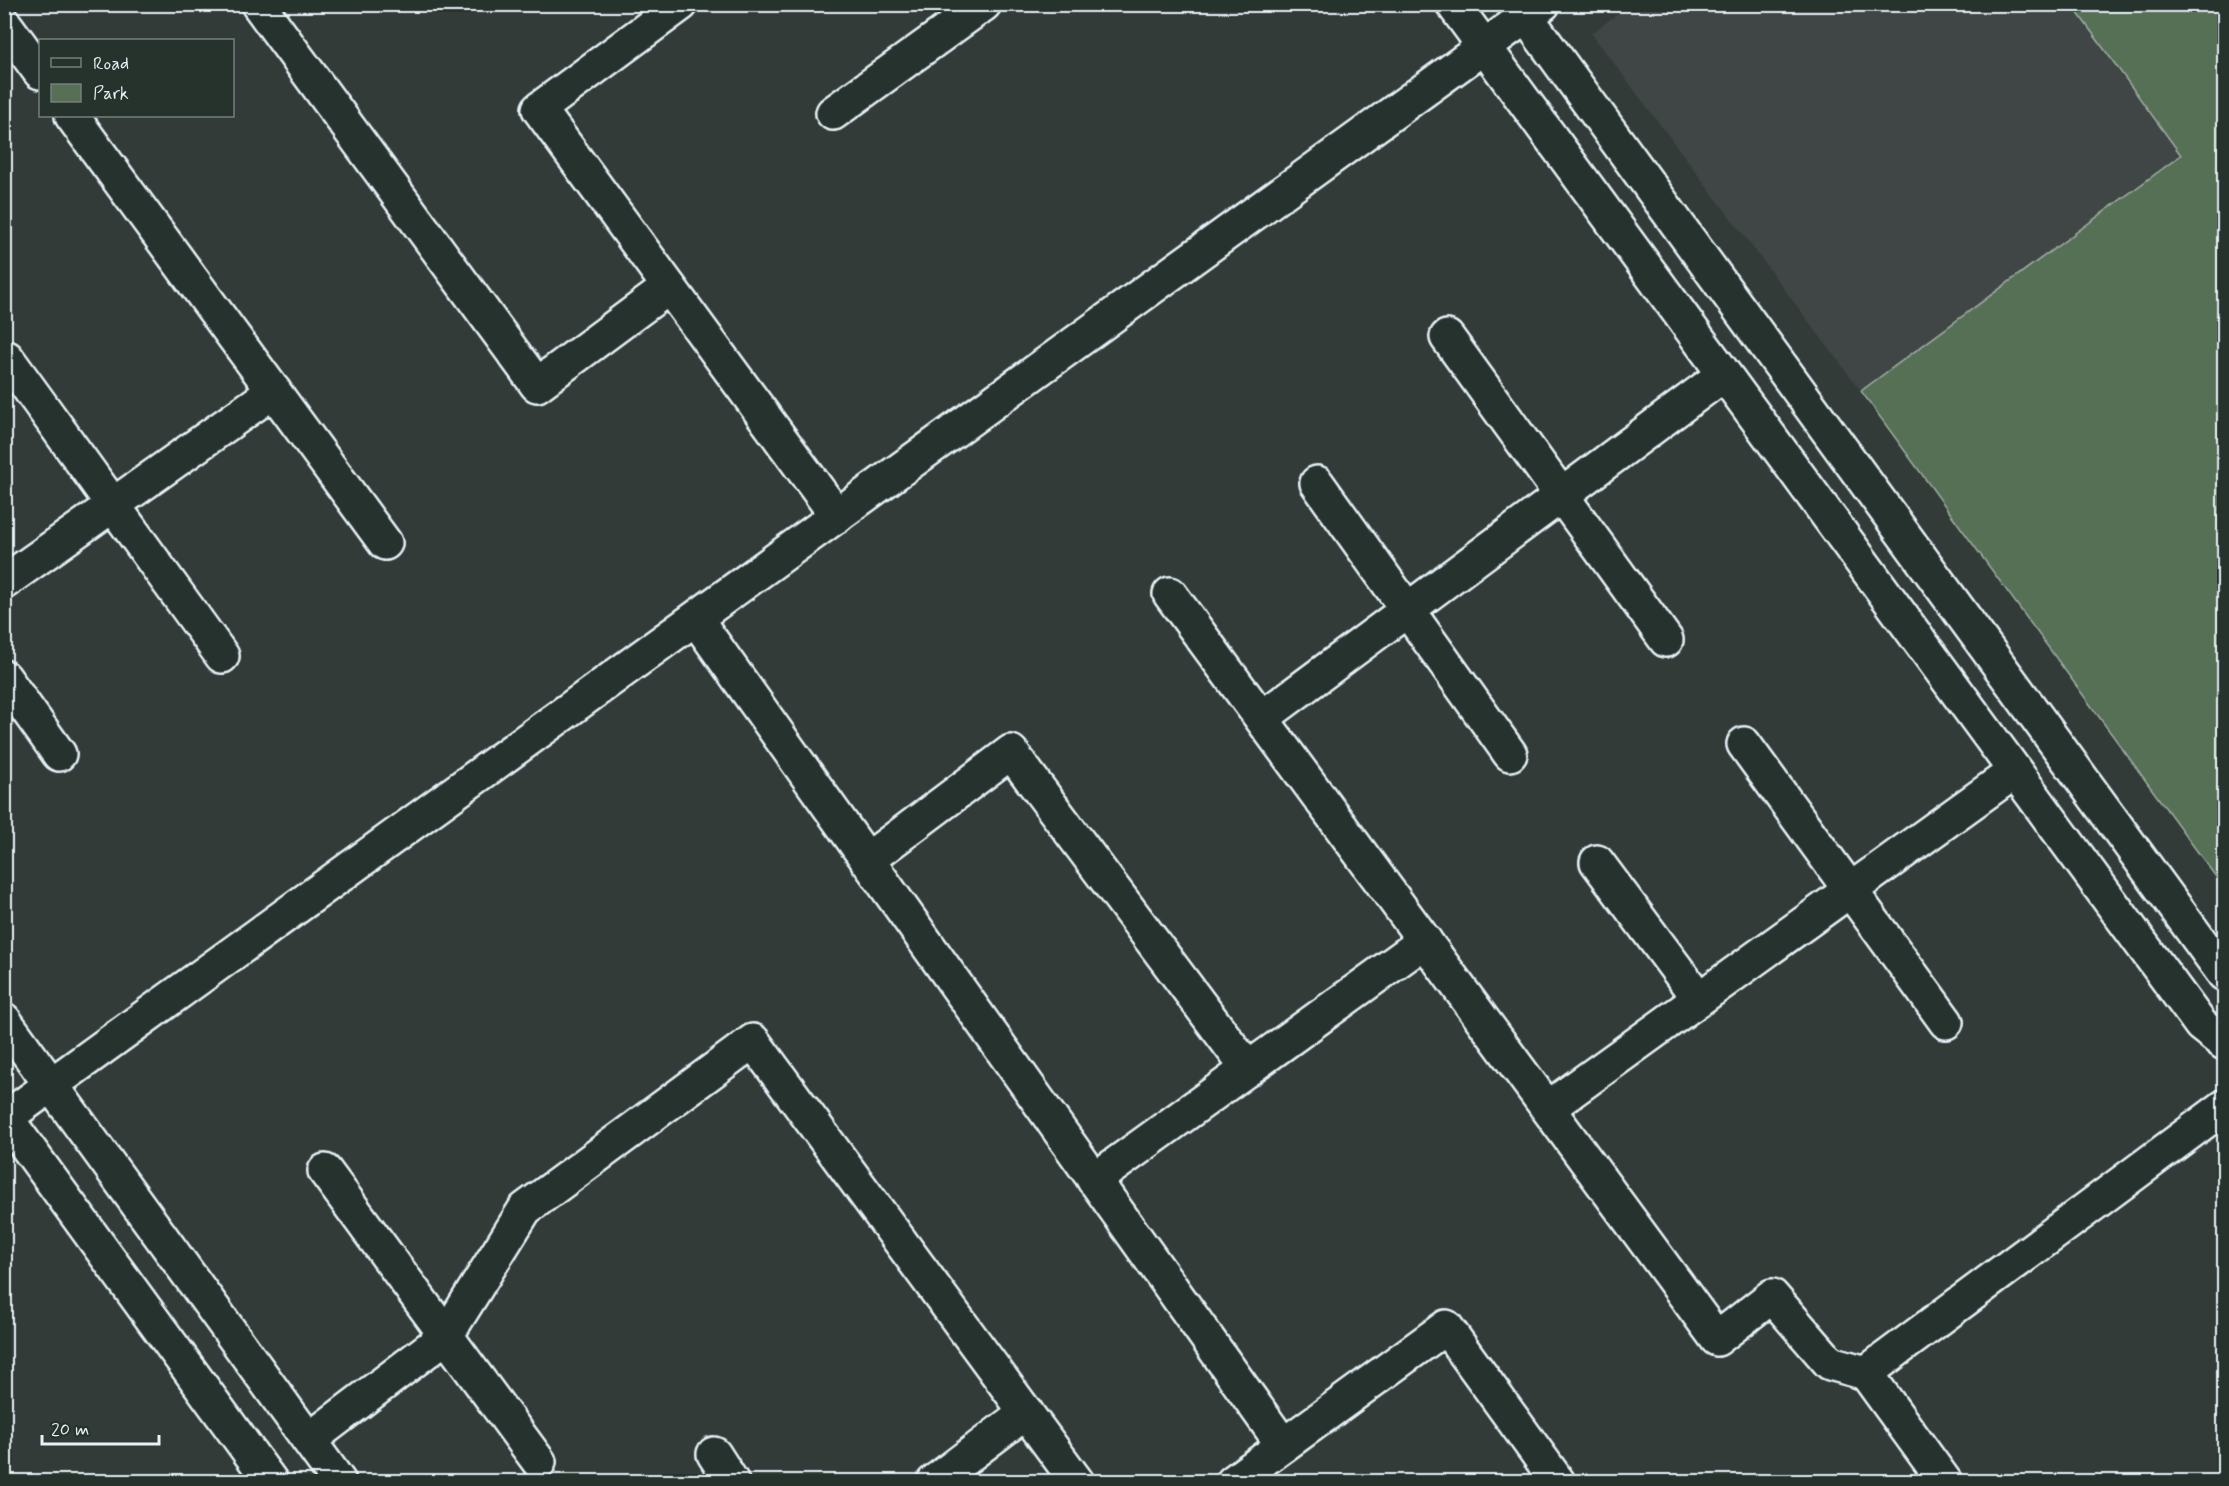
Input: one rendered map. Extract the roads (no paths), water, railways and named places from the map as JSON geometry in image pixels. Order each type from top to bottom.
[{"type":"street","points":[[258,4],[537,386],[669,287]]},
{"type":"street","points":[[681,4],[539,109],[837,516]]},
{"type":"street","points":[[833,113],[984,4]]},
{"type":"street","points":[[1453,4],[2201,1025],[2224,1043]]},
{"type":"street","points":[[271,1482],[5,1117],[1484,47],[1529,9],[2224,974]]},
{"type":"street","points":[[4,23],[39,71]]},
{"type":"street","points":[[73,117],[385,543]]},
{"type":"street","points":[[1447,337],[1666,640]]},
{"type":"street","points":[[7,358],[222,656]]},
{"type":"street","points":[[1262,718],[1723,375]]},
{"type":"street","points":[[4,582],[274,391]]},
{"type":"street","points":[[1317,483],[1510,754]]},
{"type":"street","points":[[1170,594],[1717,1339],[1772,1296],[1830,1363],[1866,1373],[1946,1482]]},
{"type":"street","points":[[696,619],[1283,1445]]},
{"type":"street","points":[[4,677],[59,754]]},
{"type":"street","points":[[1744,744],[1946,1022]]},
{"type":"street","points":[[867,860],[1011,752],[1248,1069]]},
{"type":"street","points":[[1548,1108],[2014,772]]},
{"type":"street","points":[[1597,862],[1699,999]]},
{"type":"street","points":[[1094,1180],[1425,941]]},
{"type":"street","points":[[4,1020],[339,1482]]},
{"type":"street","points":[[309,1440],[446,1336],[525,1209],[753,1041],[1077,1482]]},
{"type":"street","points":[[1866,1373],[2224,1107]]},
{"type":"street","points":[[325,1171],[539,1462]]},
{"type":"street","points":[[1233,1482],[1446,1327],[1558,1482]]},
{"type":"street","points":[[934,1482],[1026,1412]]},
{"type":"street","points":[[714,1454],[732,1482]]}]
